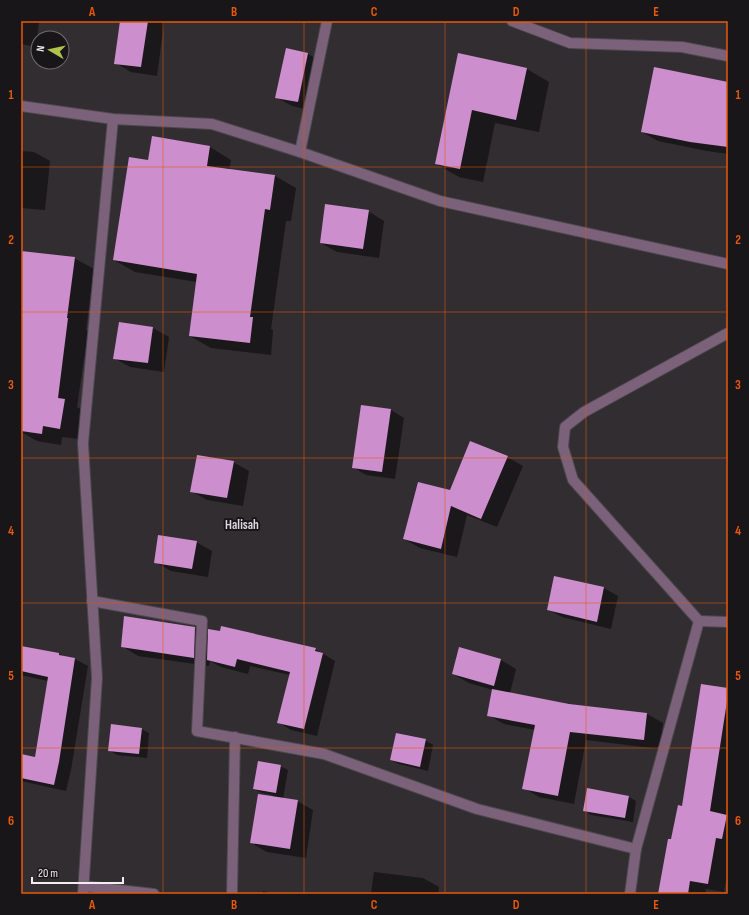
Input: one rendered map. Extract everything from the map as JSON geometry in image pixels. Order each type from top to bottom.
[{"type":"street","points":[[300,152],[327,21]]},
{"type":"street","points":[[512,21],[570,43],[682,47],[728,56]]},
{"type":"street","points":[[21,106],[113,119],[212,124],[300,152],[440,201],[728,264]]},
{"type":"street","points":[[113,119],[83,443],[97,678],[83,890],[154,894]]},
{"type":"street","points":[[728,333],[584,412],[565,427],[563,447],[573,480],[699,621],[728,622]]},
{"type":"street","points":[[92,601],[202,621],[198,731],[324,754],[477,809],[636,849]]},
{"type":"street","points":[[630,894],[636,849],[699,621]]},
{"type":"street","points":[[232,894],[235,737]]},
{"type":"building","points":[[120,21],[148,21],[141,67],[114,64]]},
{"type":"building","points":[[286,48],[308,53],[298,102],[275,98]]},
{"type":"building","points":[[458,53],[527,68],[516,120],[472,110],[460,169],[435,164]]},
{"type":"building","points":[[654,67],[728,82],[728,147],[690,142],[641,132]]},
{"type":"building","points":[[152,136],[210,146],[207,166],[275,175],[270,210],[265,209],[250,317],[253,317],[250,343],[189,336],[197,274],[113,260],[129,157],[148,160]]},
{"type":"building","points":[[325,204],[369,210],[363,249],[320,243]]},
{"type":"building","points":[[21,251],[75,257],[58,398],[65,399],[60,429],[43,426],[42,434],[21,431]]},
{"type":"building","points":[[119,322],[153,327],[148,363],[113,359]]},
{"type":"building","points":[[361,405],[391,409],[382,472],[352,468]]},
{"type":"building","points":[[470,441],[508,456],[481,519],[451,506],[441,549],[403,539],[418,482],[450,490]]},
{"type":"building","points":[[197,455],[234,461],[227,498],[190,492]]},
{"type":"building","points":[[158,535],[197,541],[192,569],[154,563]]},
{"type":"building","points":[[554,576],[604,587],[597,622],[547,610]]},
{"type":"building","points":[[124,616],[195,627],[194,658],[121,647]]},
{"type":"building","points":[[221,626],[316,648],[315,651],[323,653],[304,729],[277,723],[290,672],[237,659],[235,667],[207,660],[208,629],[220,631]]},
{"type":"building","points":[[21,646],[59,653],[59,655],[75,658],[54,785],[21,778],[21,754],[35,757],[48,677],[21,671]]},
{"type":"building","points":[[459,647],[501,659],[494,686],[452,674]]},
{"type":"building","points":[[701,684],[728,688],[710,811],[727,815],[722,839],[716,838],[708,884],[690,881],[688,894],[658,894],[668,839],[671,839],[678,805],[682,806]]},
{"type":"building","points":[[492,689],[569,704],[647,713],[644,740],[570,732],[558,796],[522,789],[535,725],[487,716]]},
{"type":"building","points":[[111,724],[142,728],[139,754],[108,751]]},
{"type":"building","points":[[396,733],[426,739],[420,767],[390,760]]},
{"type":"building","points":[[258,761],[281,765],[276,793],[253,789]]},
{"type":"building","points":[[587,788],[629,796],[625,818],[583,811]]},
{"type":"building","points":[[258,794],[298,800],[290,849],[250,843]]},
{"type":"district","name":"Halisah","points":[[242,525]]}]
